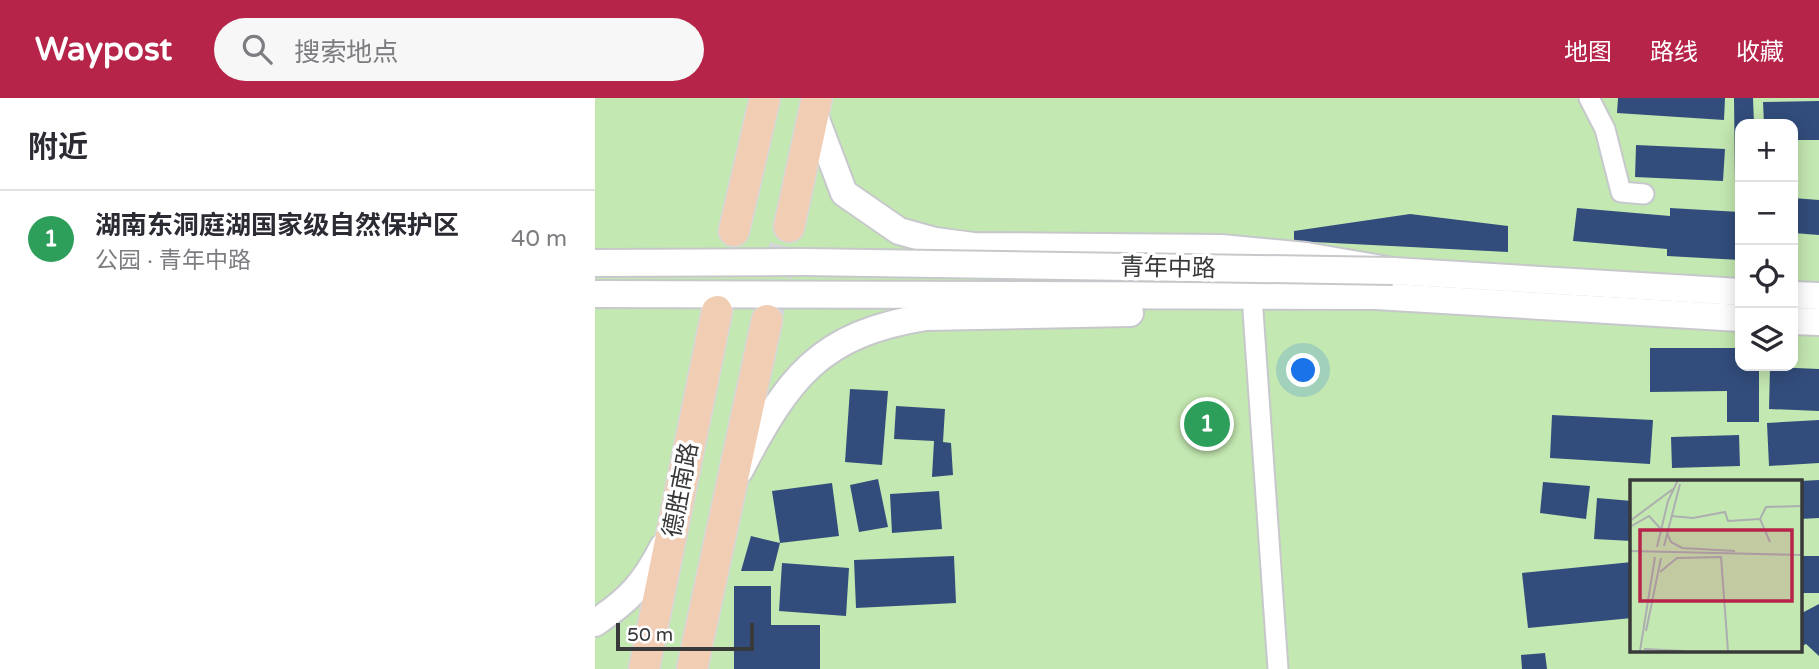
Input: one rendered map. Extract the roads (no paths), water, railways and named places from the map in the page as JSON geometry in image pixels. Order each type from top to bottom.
[{"type":"main road","points":[[734,231],[765,98]]},
{"type":"main road","points":[[789,227],[815,106]]},
{"type":"main road","points":[[815,106],[844,193],[899,231],[911,235],[974,246],[1221,248],[1306,256],[1393,271]]},
{"type":"main road","name":"青年中路","points":[[595,263],[804,262],[1393,271],[1735,292]]},
{"type":"main road","name":"青年中路","points":[[595,293],[1376,296],[1735,318]]},
{"type":"main road","points":[[1798,295],[1819,296]]},
{"type":"main road","points":[[728,493],[772,409],[798,377],[832,349],[895,322],[926,317],[1253,311],[1376,296]]},
{"type":"main road","name":"德胜南路","points":[[644,669],[717,310]]},
{"type":"main road","name":"德胜南路","points":[[692,669],[767,320]]},
{"type":"main road","points":[[1798,321],[1819,322]]},
{"type":"main road","points":[[595,623],[626,601],[640,587],[675,523]]},
{"type":"street","points":[[1589,98],[1605,129],[1621,192],[1644,194]]},
{"type":"street","points":[[1253,311],[1278,669]]},
{"type":"tunnel","points":[[767,319],[789,227]]},
{"type":"place","name":"湖南东洞庭湖国家级自然保护区","points":[[1207,424]]}]
